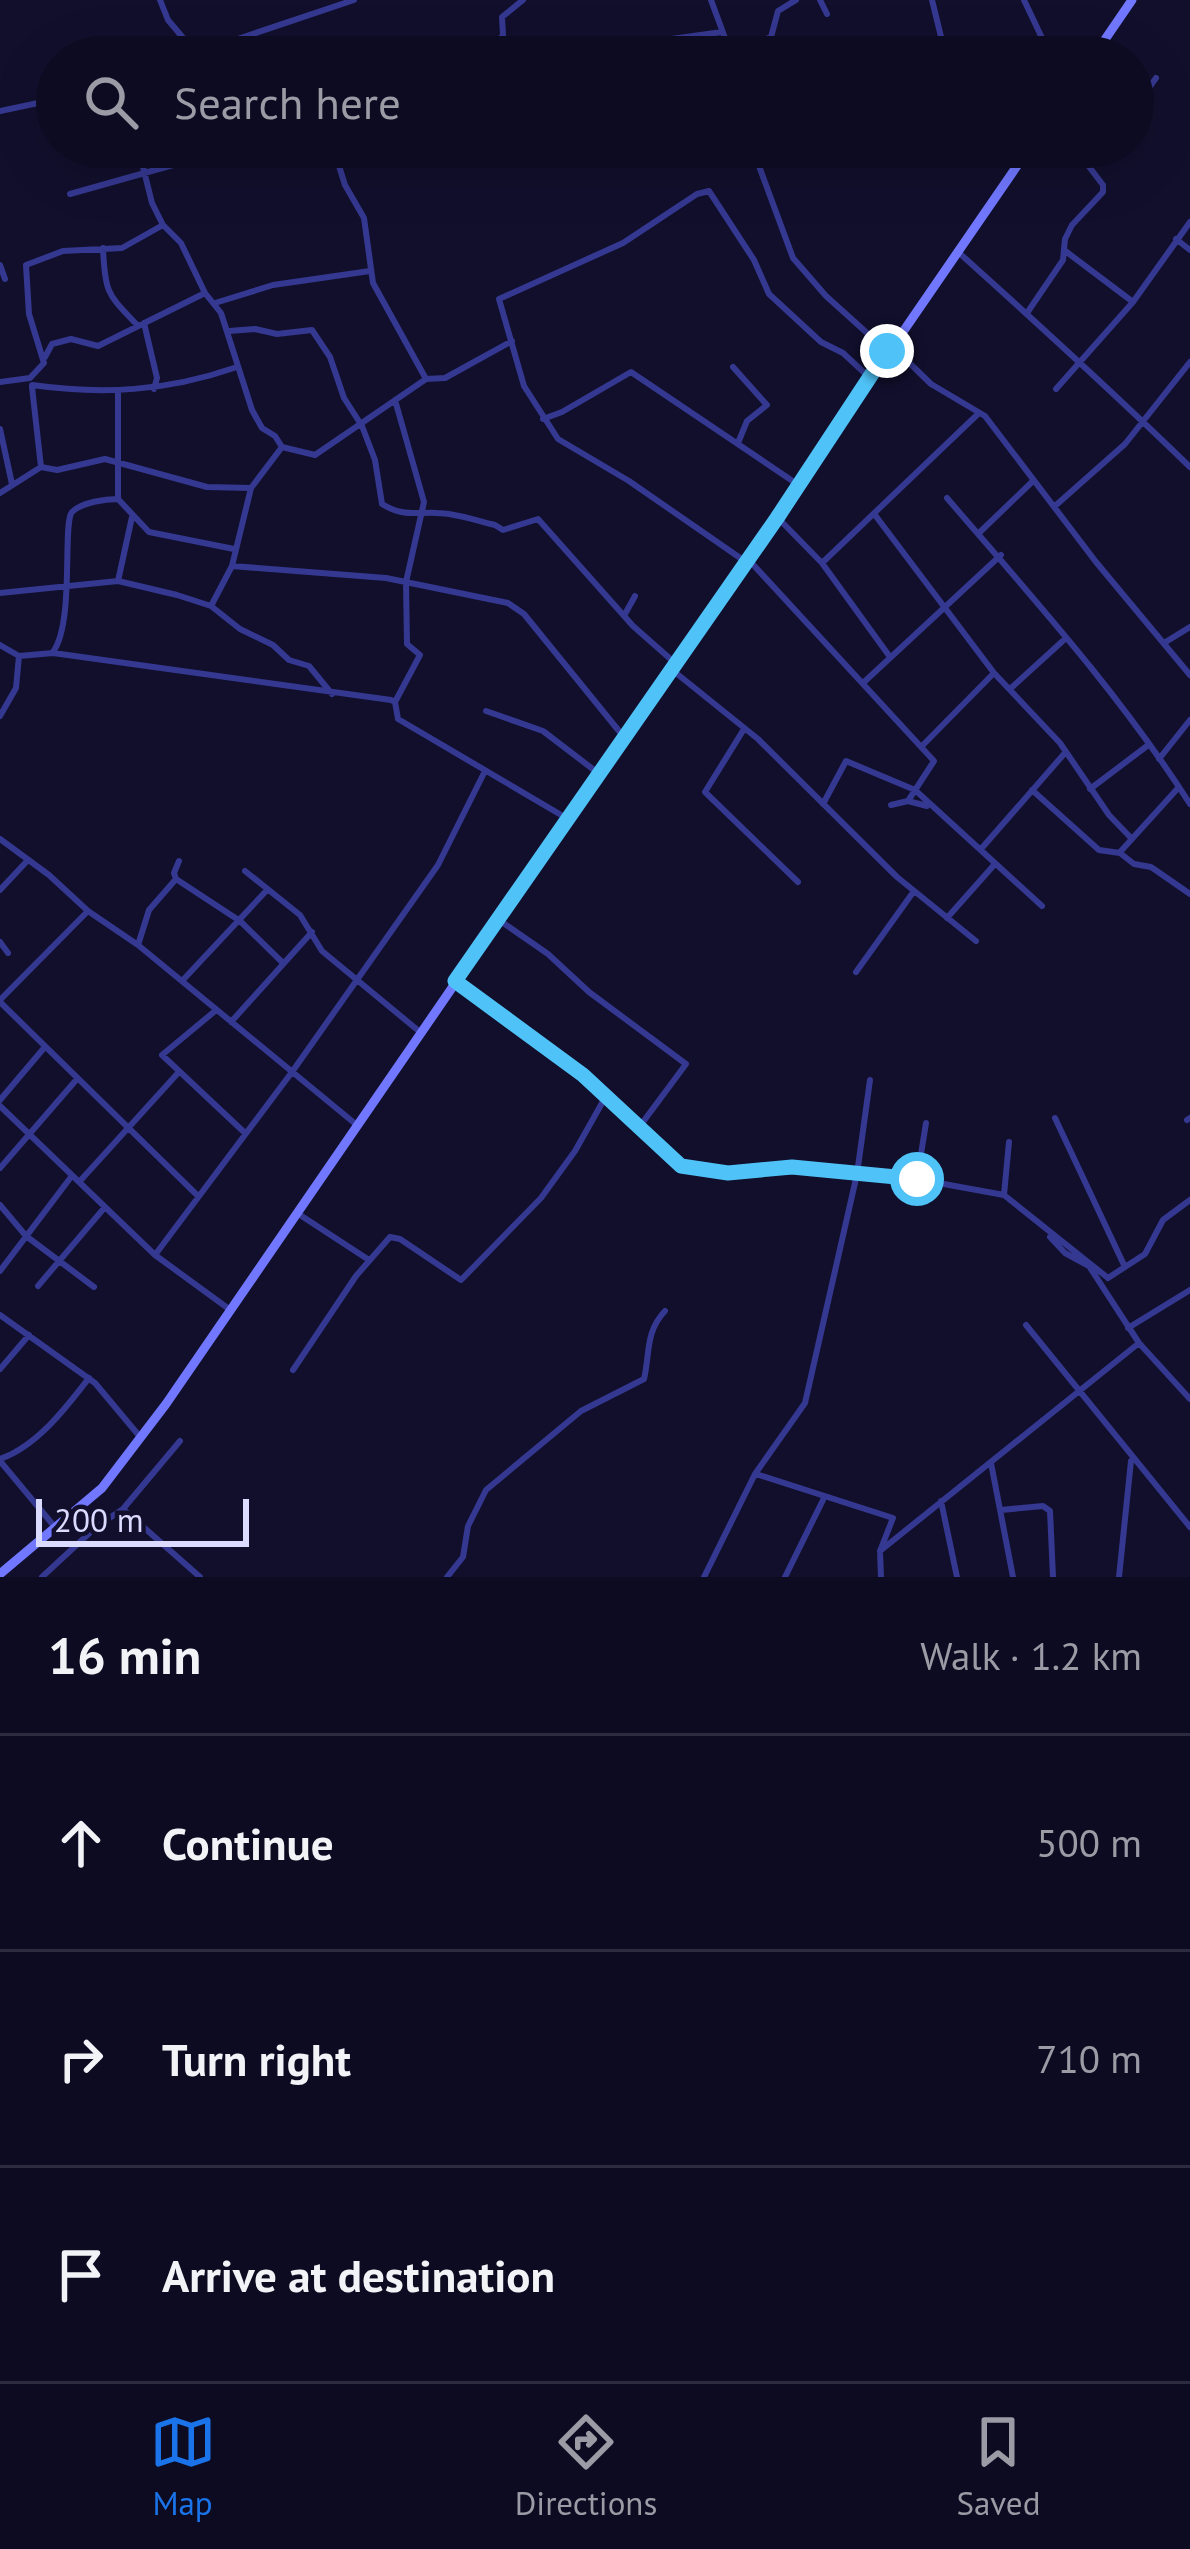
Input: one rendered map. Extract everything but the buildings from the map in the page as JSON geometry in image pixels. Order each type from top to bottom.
[{"type":"main road","points":[[1107,36],[1132,0]]},
{"type":"main road","points":[[0,1574],[103,1488],[141,1438],[777,518],[1013,168]]},
{"type":"street","points":[[160,0],[167,20],[181,36]]},
{"type":"street","points":[[244,36],[355,0]]},
{"type":"street","points":[[502,36],[502,17],[523,0]]},
{"type":"street","points":[[710,0],[724,36]]},
{"type":"street","points":[[771,36],[778,11],[796,0]]},
{"type":"street","points":[[820,0],[827,14]]},
{"type":"street","points":[[932,0],[941,36]]},
{"type":"street","points":[[1024,0],[1042,36]]},
{"type":"street","points":[[693,36],[722,32]]},
{"type":"street","points":[[0,111],[36,104]]},
{"type":"street","points":[[141,168],[163,226],[181,244],[229,331],[236,368],[262,428],[282,448],[315,455],[426,379],[445,378],[512,340]]},
{"type":"street","points":[[70,194],[166,168]]},
{"type":"street","points":[[340,168],[364,218],[371,271],[398,333],[426,379]]},
{"type":"street","points":[[760,168],[793,258],[826,296],[931,384],[992,424],[1033,482],[1190,675]]},
{"type":"street","points":[[1027,314],[1058,269],[1072,225],[1103,188],[1091,168]]},
{"type":"street","points":[[869,377],[769,294],[715,196],[704,190],[623,243],[499,299],[524,386],[559,439],[747,560],[922,746],[934,761],[908,801]]},
{"type":"street","points":[[1056,389],[1133,302],[1190,222]]},
{"type":"street","points":[[45,358],[29,314],[26,265],[63,251],[122,248],[163,226]]},
{"type":"street","points":[[1176,239],[1190,250]]},
{"type":"street","points":[[103,248],[104,273],[114,304],[141,324],[157,378],[154,389]]},
{"type":"street","points":[[1064,250],[1133,302]]},
{"type":"street","points":[[957,251],[1190,467]]},
{"type":"street","points":[[0,265],[4,280]]},
{"type":"street","points":[[215,303],[273,285],[371,271]]},
{"type":"street","points":[[41,467],[31,382],[52,344],[71,338],[98,346],[205,292]]},
{"type":"street","points":[[229,331],[311,330],[330,357],[344,398],[376,460],[382,504],[503,530],[538,519],[673,666],[914,891],[976,941]]},
{"type":"street","points":[[1055,506],[1125,444],[1190,362]]},
{"type":"street","points":[[0,382],[31,382],[85,392],[154,389],[236,368]]},
{"type":"street","points":[[733,368],[767,405],[748,421],[738,443]]},
{"type":"street","points":[[543,419],[631,372],[797,484]]},
{"type":"street","points":[[118,391],[118,499],[149,532],[234,549]]},
{"type":"street","points":[[395,400],[422,486],[421,516],[406,583],[407,644],[420,655],[395,702],[398,719],[568,819]]},
{"type":"street","points":[[822,563],[979,413]]},
{"type":"street","points":[[0,429],[12,484]]},
{"type":"street","points":[[212,606],[232,566],[251,488],[282,448]]},
{"type":"street","points":[[0,493],[41,467],[57,470],[105,459],[207,488],[251,488]]},
{"type":"street","points":[[980,532],[1033,482]]},
{"type":"street","points":[[947,498],[1066,638],[1190,804]]},
{"type":"street","points":[[53,652],[60,642],[68,599],[69,516],[92,503],[118,499]]},
{"type":"street","points":[[875,515],[943,609],[994,673],[1060,743],[1122,832],[1132,838]]},
{"type":"street","points":[[118,581],[132,518]]},
{"type":"street","points":[[777,518],[822,563],[890,657]]},
{"type":"street","points":[[862,683],[1000,555]]},
{"type":"street","points":[[232,566],[406,583],[493,598],[524,614],[623,736]]},
{"type":"street","points":[[0,593],[118,581],[212,606],[290,660],[309,666],[332,694]]},
{"type":"street","points":[[625,615],[635,596]]},
{"type":"street","points":[[1164,644],[1190,627]]},
{"type":"street","points":[[1010,689],[1066,638]]},
{"type":"street","points":[[0,645],[19,656],[53,652],[395,702]]},
{"type":"street","points":[[0,716],[16,688],[19,656]]},
{"type":"street","points":[[922,746],[994,673]]},
{"type":"street","points":[[486,710],[543,731],[598,773]]},
{"type":"street","points":[[1158,760],[1190,720]]},
{"type":"street","points":[[744,729],[705,792],[798,882]]},
{"type":"street","points":[[1090,789],[1147,746]]},
{"type":"street","points":[[981,849],[1064,754]]},
{"type":"street","points":[[823,804],[846,761],[915,790],[1042,906]]},
{"type":"street","points":[[155,1255],[438,866],[485,771]]},
{"type":"street","points":[[1120,853],[1179,788]]},
{"type":"street","points":[[1032,790],[1099,850],[1120,853],[1134,864],[1151,867],[1190,894]]},
{"type":"street","points":[[891,805],[908,801],[931,807]]},
{"type":"street","points":[[0,839],[138,945],[358,1126]]},
{"type":"street","points":[[0,890],[28,860]]},
{"type":"street","points":[[179,861],[176,880],[240,921],[283,963]]},
{"type":"street","points":[[947,918],[994,866]]},
{"type":"street","points":[[245,871],[284,899],[322,951],[420,1032]]},
{"type":"street","points":[[138,945],[149,910],[176,880]]},
{"type":"street","points":[[182,981],[267,890]]},
{"type":"street","points":[[856,972],[914,891]]},
{"type":"street","points":[[88,910],[0,1001],[198,1196]]},
{"type":"street","points":[[499,920],[686,1064],[640,1126]]},
{"type":"street","points":[[231,1022],[312,932]]},
{"type":"street","points":[[0,942],[8,953]]},
{"type":"street","points":[[455,981],[568,1063],[640,1126],[666,1156],[694,1170],[728,1173],[785,1167],[917,1179],[1004,1195],[1108,1278]]},
{"type":"street","points":[[216,1010],[162,1054],[245,1133]]},
{"type":"street","points":[[44,1047],[0,1103],[155,1255],[229,1309]]},
{"type":"street","points":[[0,1271],[75,1180],[178,1073]]},
{"type":"street","points":[[0,1168],[77,1079]]},
{"type":"street","points":[[704,1577],[754,1474],[805,1403],[857,1174],[871,1081]]},
{"type":"street","points":[[293,1370],[390,1237],[460,1280],[541,1198],[607,1096]]},
{"type":"street","points":[[1055,1118],[1124,1265]]},
{"type":"street","points":[[917,1179],[926,1123]]},
{"type":"street","points":[[1004,1195],[1009,1142]]},
{"type":"street","points":[[1108,1278],[1145,1254],[1163,1220],[1190,1200]]},
{"type":"street","points":[[0,1205],[26,1236],[94,1287]]},
{"type":"street","points":[[38,1286],[105,1208]]},
{"type":"street","points":[[297,1213],[369,1260]]},
{"type":"street","points":[[1108,1278],[1036,1222],[1065,1253],[1089,1267],[1139,1343],[1190,1399]]},
{"type":"street","points":[[1128,1328],[1190,1290]]},
{"type":"street","points":[[447,1577],[464,1556],[468,1526],[486,1490],[581,1411],[644,1379],[648,1341],[654,1322],[665,1311]]},
{"type":"street","points":[[0,1315],[89,1378],[141,1438]]},
{"type":"street","points":[[1027,1325],[1190,1527]]},
{"type":"street","points":[[0,1369],[28,1335]]},
{"type":"street","points":[[880,1551],[1139,1343]]},
{"type":"street","points":[[56,1529],[0,1460],[55,1418],[89,1378]]},
{"type":"street","points":[[42,1577],[122,1509],[181,1441]]},
{"type":"street","points":[[1118,1577],[1131,1459]]},
{"type":"street","points":[[991,1463],[1013,1577]]},
{"type":"street","points":[[754,1474],[893,1518],[880,1551],[881,1577]]},
{"type":"street","points":[[785,1577],[824,1498]]},
{"type":"street","points":[[941,1502],[957,1577]]},
{"type":"street","points":[[1000,1510],[1043,1506],[1050,1511],[1053,1577]]},
{"type":"street","points":[[122,1509],[200,1577]]},
{"type":"route","points":[[887,351],[777,518],[455,981],[583,1075],[681,1166],[728,1173],[792,1167],[917,1179]]}]
